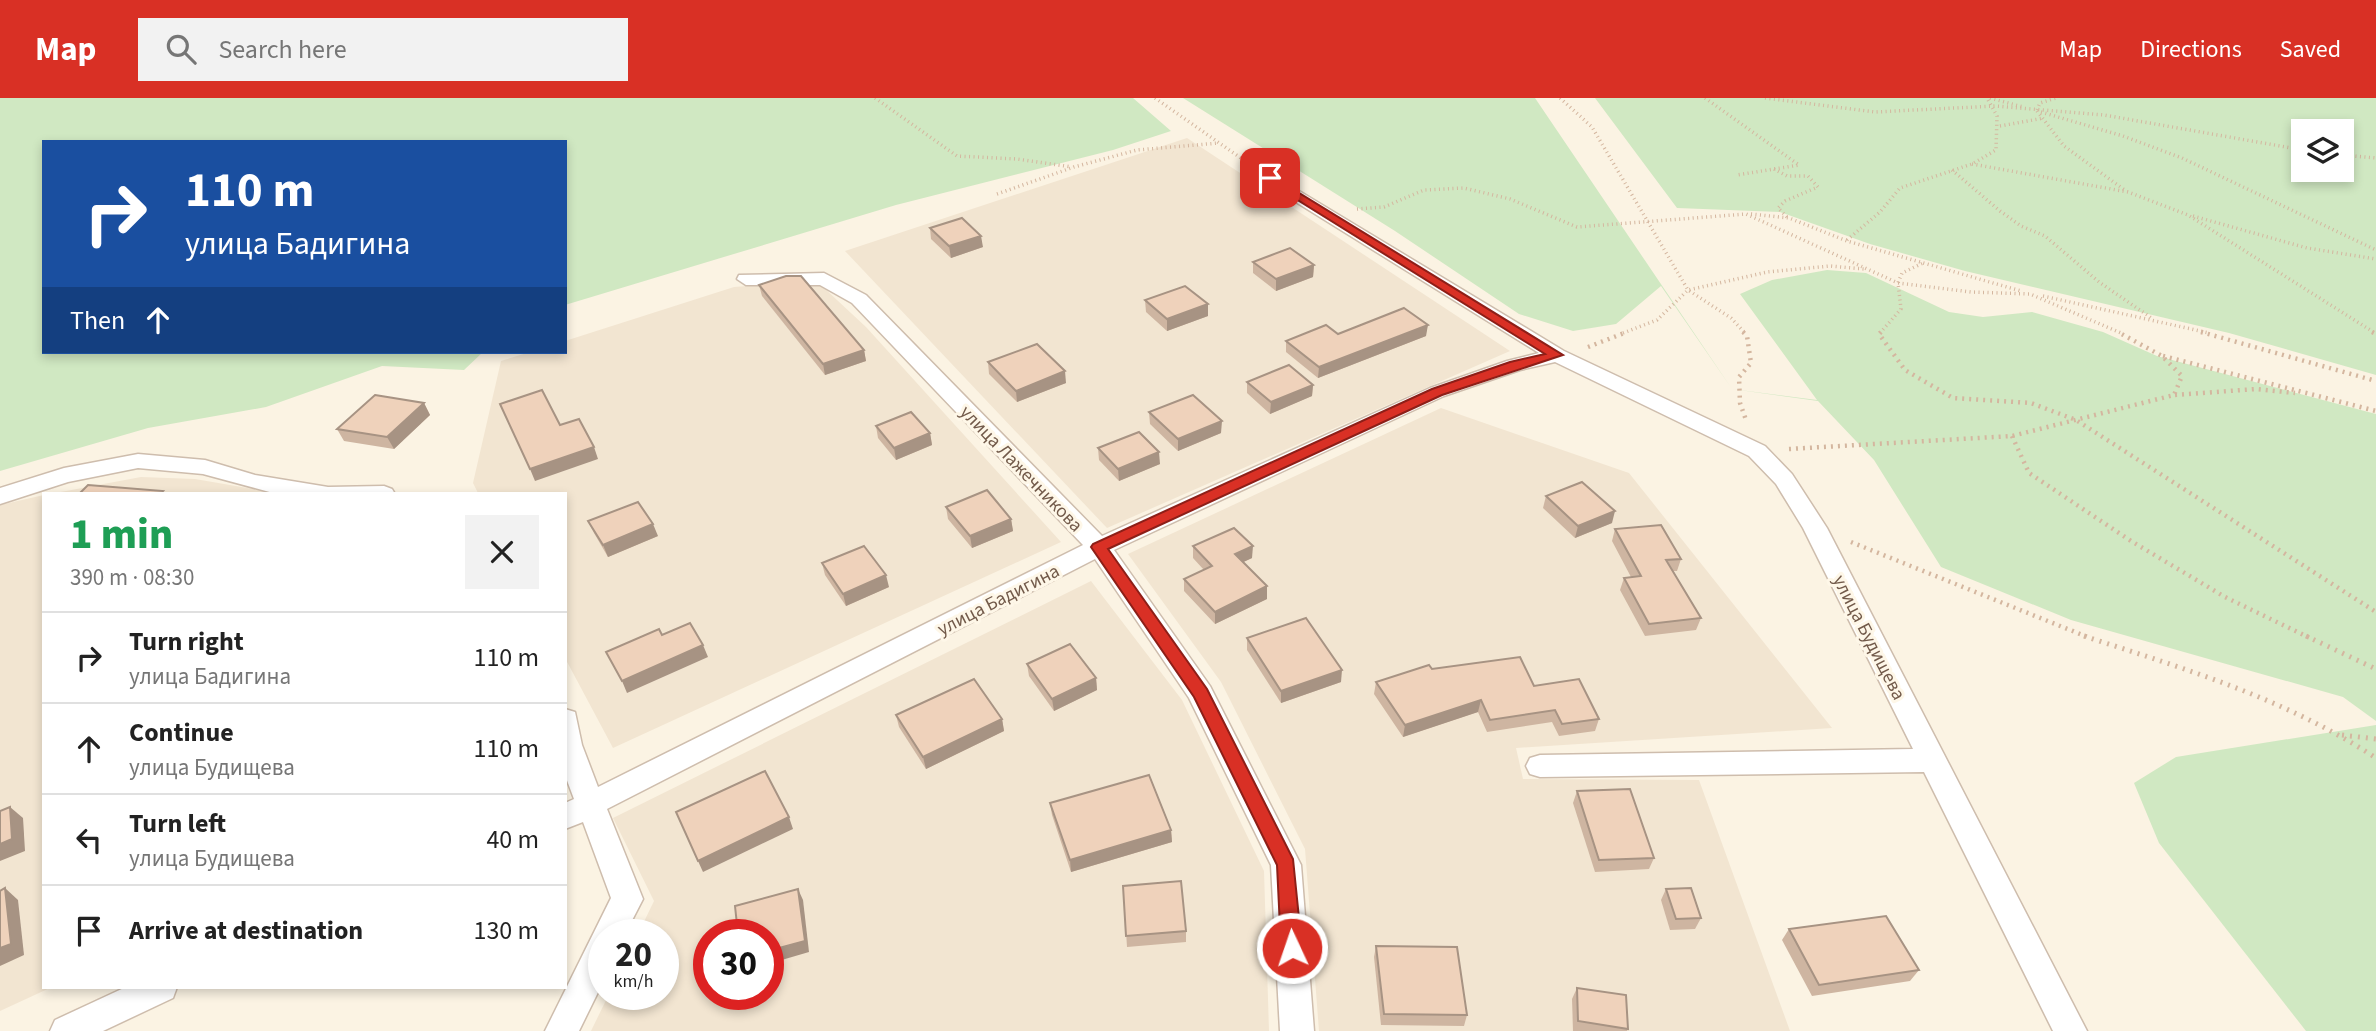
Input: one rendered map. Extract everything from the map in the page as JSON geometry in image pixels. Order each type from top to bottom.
[{"type":"street","name":"улица Будищева","points":[[1270,178],[1557,355],[1757,451],[1784,479],[1815,528],[2070,1031]]},
{"type":"street","name":"улица Лажечникова","points":[[746,279],[824,279],[859,299],[1099,547],[1200,694],[1286,865],[1297,1031]]},
{"type":"street","name":"улица Бадигина","points":[[578,811],[1099,547],[1437,392],[1514,365],[1557,355]]},
{"type":"street","points":[[0,496],[64,475],[138,461],[205,467],[253,482],[315,492]]},
{"type":"street","points":[[567,736],[578,811],[627,899],[617,919]]},
{"type":"street","points":[[1540,766],[1933,760]]},
{"type":"street","points":[[562,1031],[588,978]]},
{"type":"street","points":[[66,1031],[157,989]]},
{"type":"path","points":[[875,98],[957,156],[1017,159],[1074,167]]},
{"type":"path","points":[[1155,98],[1270,178]]},
{"type":"path","points":[[1560,98],[1592,127],[1688,290],[1731,318],[1748,336],[1751,363],[1739,377],[1740,403]]},
{"type":"path","points":[[1705,98],[1799,165],[1737,175]]},
{"type":"path","points":[[1765,98],[1875,112],[1914,107],[1994,106],[2104,115],[2175,125],[2263,145],[2291,148]]},
{"type":"path","points":[[1847,241],[1880,212],[1900,188],[1972,164],[1996,150],[2000,126],[1989,98]]},
{"type":"path","points":[[1989,98],[2123,136],[2182,158],[2376,250]]},
{"type":"path","points":[[2036,110],[2040,103],[2056,98]]},
{"type":"path","points":[[2036,110],[2064,146],[2128,192]]},
{"type":"path","points":[[2000,126],[2054,118]]},
{"type":"path","points":[[997,194],[1074,167],[1137,150],[1219,142]]},
{"type":"path","points":[[2354,156],[2376,158]]},
{"type":"path","points":[[1972,164],[2128,192],[2188,215],[2271,239],[2354,258],[2376,259]]},
{"type":"path","points":[[1774,169],[1787,176],[1808,176],[1818,187],[1784,201],[1778,208],[1789,218]]},
{"type":"path","points":[[1952,170],[2010,218],[2045,236],[2099,282],[2157,322]]},
{"type":"path","points":[[1323,211],[1384,207],[1424,190],[1464,188],[1510,199],[1577,227],[1746,214],[1789,218],[1847,241],[2030,294],[2243,341],[2376,381]]},
{"type":"path","points":[[1746,214],[1898,283],[1971,292],[2030,294],[2105,324],[2162,356],[2376,411]]},
{"type":"path","points":[[2188,215],[2376,334]]},
{"type":"path","points":[[1923,263],[1902,273],[1898,283],[1901,309],[1879,334],[1905,370],[1953,398],[2031,403],[2076,419],[2376,612]]},
{"type":"path","points":[[1557,355],[1603,343],[1657,320],[1688,290],[1767,272],[1830,266],[1868,269]]},
{"type":"path","points":[[2162,356],[2182,376],[2174,395]]},
{"type":"path","points":[[1757,451],[2012,436],[2174,395],[2256,389],[2313,395]]},
{"type":"path","points":[[2012,436],[2029,473],[2131,541],[2225,597],[2376,669]]},
{"type":"path","points":[[1815,528],[2076,633],[2244,688],[2341,735],[2376,758]]},
{"type":"path","points":[[2341,735],[2376,739]]},
{"type":"shaded area","points":[[1187,138],[1510,351],[1107,528],[845,251]]},
{"type":"shaded area","points":[[811,281],[823,287],[866,327],[1061,542],[613,748],[567,662],[567,492],[478,492],[473,483],[501,361],[524,354],[567,354],[567,340],[734,287]]},
{"type":"shaded area","points":[[1441,408],[1629,473],[1832,728],[1516,748],[1523,779],[1699,780],[1790,1031],[1319,1031],[1305,849],[1221,682],[1128,554]]},
{"type":"shaded area","points":[[141,477],[195,479],[270,492],[61,492]]},
{"type":"shaded area","points":[[42,495],[42,989],[48,989],[0,1011],[0,505]]},
{"type":"shaded area","points":[[1091,581],[1182,700],[1264,871],[1269,1031],[591,1031],[601,1010],[679,1010],[679,919],[645,919],[654,901],[613,818]]},
{"type":"green space","points":[[0,98],[1133,98],[1171,131],[1113,150],[896,205],[567,304],[567,140],[42,140],[42,354],[481,354],[464,370],[382,366],[266,407],[148,428],[0,471]]},
{"type":"green space","points":[[1183,98],[1535,98],[1732,389],[1661,286],[1616,324],[1573,331],[1519,314],[1395,231]]},
{"type":"green space","points":[[1595,98],[2376,98],[2376,375],[2229,333],[1965,271],[1870,244],[1780,212],[1677,208]]},
{"type":"green space","points":[[1827,270],[1866,273],[1949,312],[1983,317],[2032,312],[2103,332],[2157,356],[2376,414],[2376,721],[2343,697],[2071,620],[1941,567],[1874,460],[1818,401],[1732,389],[1817,400],[1740,294],[1772,280]]},
{"type":"green space","points":[[2376,725],[2376,1031],[2306,1031],[2159,843],[2134,783],[2176,757]]},
{"type":"building","points":[[962,218],[981,236],[949,246],[930,228]]},
{"type":"building","points":[[1290,248],[1314,265],[1276,279],[1253,262]]},
{"type":"building","points":[[786,276],[801,276],[864,350],[823,364],[759,285]]},
{"type":"building","points":[[1185,286],[1208,304],[1167,319],[1145,300]]},
{"type":"building","points":[[1404,308],[1428,325],[1319,367],[1286,341],[1326,325],[1338,334]]},
{"type":"building","points":[[1037,344],[1065,371],[1016,391],[988,362]]},
{"type":"building","points":[[1289,365],[1313,385],[1271,402],[1247,382]]},
{"type":"building","points":[[542,390],[560,425],[579,419],[594,447],[530,469],[500,404]]},
{"type":"building","points":[[375,395],[424,403],[387,437],[337,429]]},
{"type":"building","points":[[1193,395],[1222,421],[1178,439],[1149,412]]},
{"type":"building","points":[[911,412],[930,433],[894,448],[876,426]]},
{"type":"building","points":[[1139,432],[1159,452],[1118,469],[1098,448]]},
{"type":"building","points":[[1582,482],[1615,511],[1578,526],[1546,496]]},
{"type":"building","points":[[88,485],[163,491],[162,492],[81,492]]},
{"type":"building","points":[[987,490],[1011,519],[970,536],[946,507]]},
{"type":"building","points":[[638,502],[653,524],[603,545],[588,521]]},
{"type":"building","points":[[1661,525],[1681,559],[1666,560],[1701,618],[1649,624],[1624,578],[1641,576],[1615,529]]},
{"type":"building","points":[[1234,528],[1253,546],[1235,554],[1267,586],[1215,612],[1184,579],[1212,566],[1193,546]]},
{"type":"building","points":[[864,546],[886,575],[843,594],[822,563]]},
{"type":"building","points":[[1306,618],[1342,670],[1281,691],[1247,638]]},
{"type":"building","points":[[690,623],[703,645],[622,681],[606,652],[659,629],[662,635]]},
{"type":"building","points":[[1070,644],[1096,678],[1052,699],[1027,664]]},
{"type":"building","points":[[1520,657],[1534,686],[1579,679],[1599,719],[1562,724],[1555,710],[1490,720],[1481,700],[1405,725],[1376,682],[1429,665],[1432,669]]},
{"type":"building","points":[[974,679],[1002,719],[923,757],[896,715]]},
{"type":"building","points":[[765,771],[789,817],[698,861],[676,812]]},
{"type":"building","points":[[1149,775],[1171,830],[1070,860],[1050,803]]},
{"type":"building","points":[[1630,789],[1654,858],[1599,860],[1577,791]]},
{"type":"building","points":[[10,807],[12,839],[0,844],[0,811]]},
{"type":"building","points":[[1181,881],[1186,931],[1126,936],[1123,886]]},
{"type":"building","points":[[5,888],[11,944],[0,948],[0,891]]},
{"type":"building","points":[[1691,888],[1701,918],[1676,919],[1666,889]]},
{"type":"building","points":[[798,889],[805,941],[784,947],[784,919],[736,919],[735,906]]},
{"type":"building","points":[[1886,916],[1919,970],[1819,985],[1789,929]]},
{"type":"building","points":[[1376,946],[1457,947],[1467,1015],[1384,1014]]},
{"type":"building","points":[[1577,988],[1626,995],[1628,1029],[1578,1021]]},
{"type":"route","points":[[1270,178],[1391,256],[1557,355],[1514,365],[1437,392],[1099,547],[1200,694],[1286,865],[1292,948]]}]
